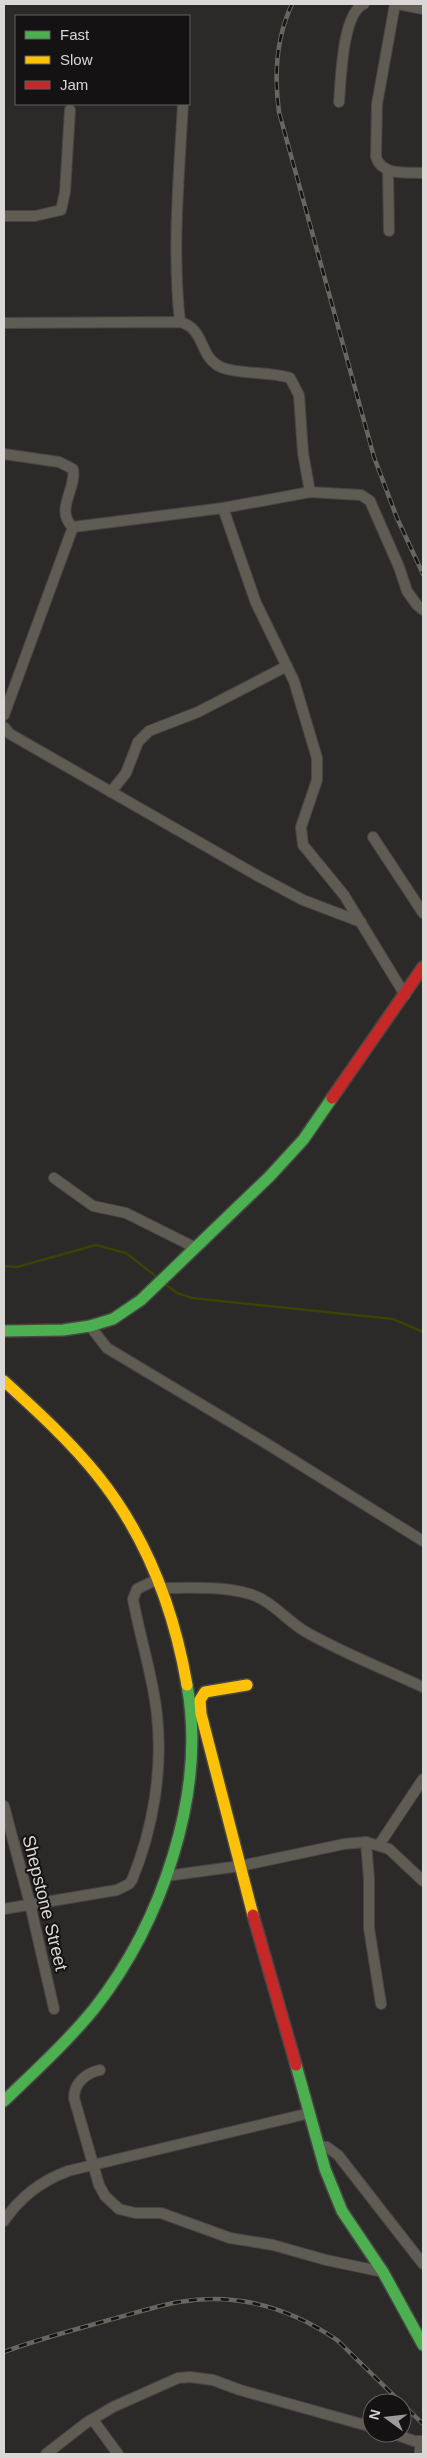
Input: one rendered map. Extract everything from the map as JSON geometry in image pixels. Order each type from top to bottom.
[{"type":"street","points":[[339,102],[349,24],[356,8],[364,4]]},
{"type":"street","points":[[423,9],[396,4],[379,93],[376,127],[378,162],[388,171],[423,173]]},
{"type":"street","points":[[180,322],[177,296],[177,234],[183,105]]},
{"type":"street","points":[[4,216],[35,216],[61,210],[65,192],[70,110]]},
{"type":"street","points":[[388,171],[389,231]]},
{"type":"street","points":[[4,323],[180,322],[193,328],[208,355],[218,366],[285,376],[295,384],[300,395],[304,453],[310,492]]},
{"type":"street","points":[[4,454],[59,462],[73,469],[65,510],[67,520],[73,527]]},
{"type":"street","points":[[73,527],[223,508],[310,492],[361,495],[370,501],[399,566],[407,591],[423,610]]},
{"type":"street","points":[[223,508],[253,596],[287,666],[304,713],[318,765],[315,789],[301,827],[301,837],[312,856],[344,895],[405,995]]},
{"type":"street","points":[[4,715],[73,527]]},
{"type":"street","points":[[111,792],[126,773],[138,742],[149,731],[198,712],[287,666]]},
{"type":"street","points":[[4,727],[10,734],[302,900],[361,922]]},
{"type":"street","points":[[373,837],[423,913]]},
{"type":"street","points":[[4,1331],[63,1330],[90,1326],[113,1319],[141,1300],[270,1176],[303,1140],[423,967]]},
{"type":"street","points":[[54,1178],[93,1206],[126,1213],[194,1247]]},
{"type":"street","points":[[90,1326],[107,1348],[264,1442],[423,1541]]},
{"type":"street","points":[[4,1381],[59,1433],[104,1485],[123,1512],[160,1584],[179,1650],[187,1692],[191,1750],[185,1799],[166,1876],[135,1946],[105,1994],[68,2040],[4,2101]]},
{"type":"street","points":[[4,1909],[117,1890],[129,1884],[139,1864],[158,1774],[159,1749],[154,1697],[133,1599],[137,1589],[160,1584],[250,1594],[271,1604],[282,1616],[308,1633],[423,1687]]},
{"type":"street","points":[[247,1685],[205,1692],[200,1700],[201,1714],[240,1866],[318,2146],[342,2211],[383,2272],[423,2345]]},
{"type":"street","points":[[191,1750],[210,1748]]},
{"type":"street","points":[[379,1845],[423,1779]]},
{"type":"street","name":"Shepstone Street","points":[[4,1806],[30,1904],[54,2009]]},
{"type":"street","points":[[166,1876],[240,1866],[344,1844],[366,1842],[379,1845],[398,1856],[423,1881]]},
{"type":"street","points":[[366,1842],[369,1879],[369,1928],[381,2004]]},
{"type":"street","points":[[100,2070],[86,2076],[74,2092],[92,2164],[105,2196],[119,2209],[135,2213],[162,2213],[230,2238],[273,2245],[326,2260],[353,2264],[370,2271],[383,2272]]},
{"type":"street","points":[[4,2221],[14,2207],[41,2184],[68,2171],[310,2113]]},
{"type":"street","points":[[318,2146],[329,2148],[340,2157],[423,2264]]},
{"type":"street","points":[[46,2454],[113,2407],[178,2378],[196,2377],[213,2380],[362,2424]]},
{"type":"street","points":[[93,2420],[118,2454]]},
{"type":"street","points":[[420,2454],[422,2441]]},
{"type":"waterway","points":[[4,1266],[17,1267],[96,1245],[126,1253],[157,1277]]},
{"type":"waterway","points":[[165,1284],[177,1293],[192,1298],[393,1319],[423,1332]]},
{"type":"railway","points":[[292,4],[283,30],[278,57],[279,112],[374,457],[397,518],[423,574]]},
{"type":"railway","points":[[4,2352],[56,2335],[179,2302],[200,2299],[242,2301],[281,2311],[300,2319],[337,2340],[423,2424]]},
{"type":"traffic: fast","points":[[4,1331],[63,1330],[90,1326],[113,1319],[141,1300],[270,1176],[303,1140],[332,1098]]},
{"type":"traffic: fast","points":[[4,2101],[62,2045],[94,2009],[118,1975],[140,1938],[158,1898],[173,1856],[184,1813],[190,1769],[191,1726],[187,1685]]},
{"type":"traffic: fast","points":[[296,2065],[325,2169],[342,2211],[383,2272],[423,2345]]},
{"type":"traffic: slow","points":[[4,1381],[53,1427],[87,1463],[115,1499],[130,1523],[156,1575],[166,1602],[187,1685]]},
{"type":"traffic: slow","points":[[247,1685],[205,1692],[200,1700],[201,1714],[253,1915]]},
{"type":"traffic: jam","points":[[332,1098],[423,967]]},
{"type":"traffic: jam","points":[[253,1915],[296,2065]]}]
